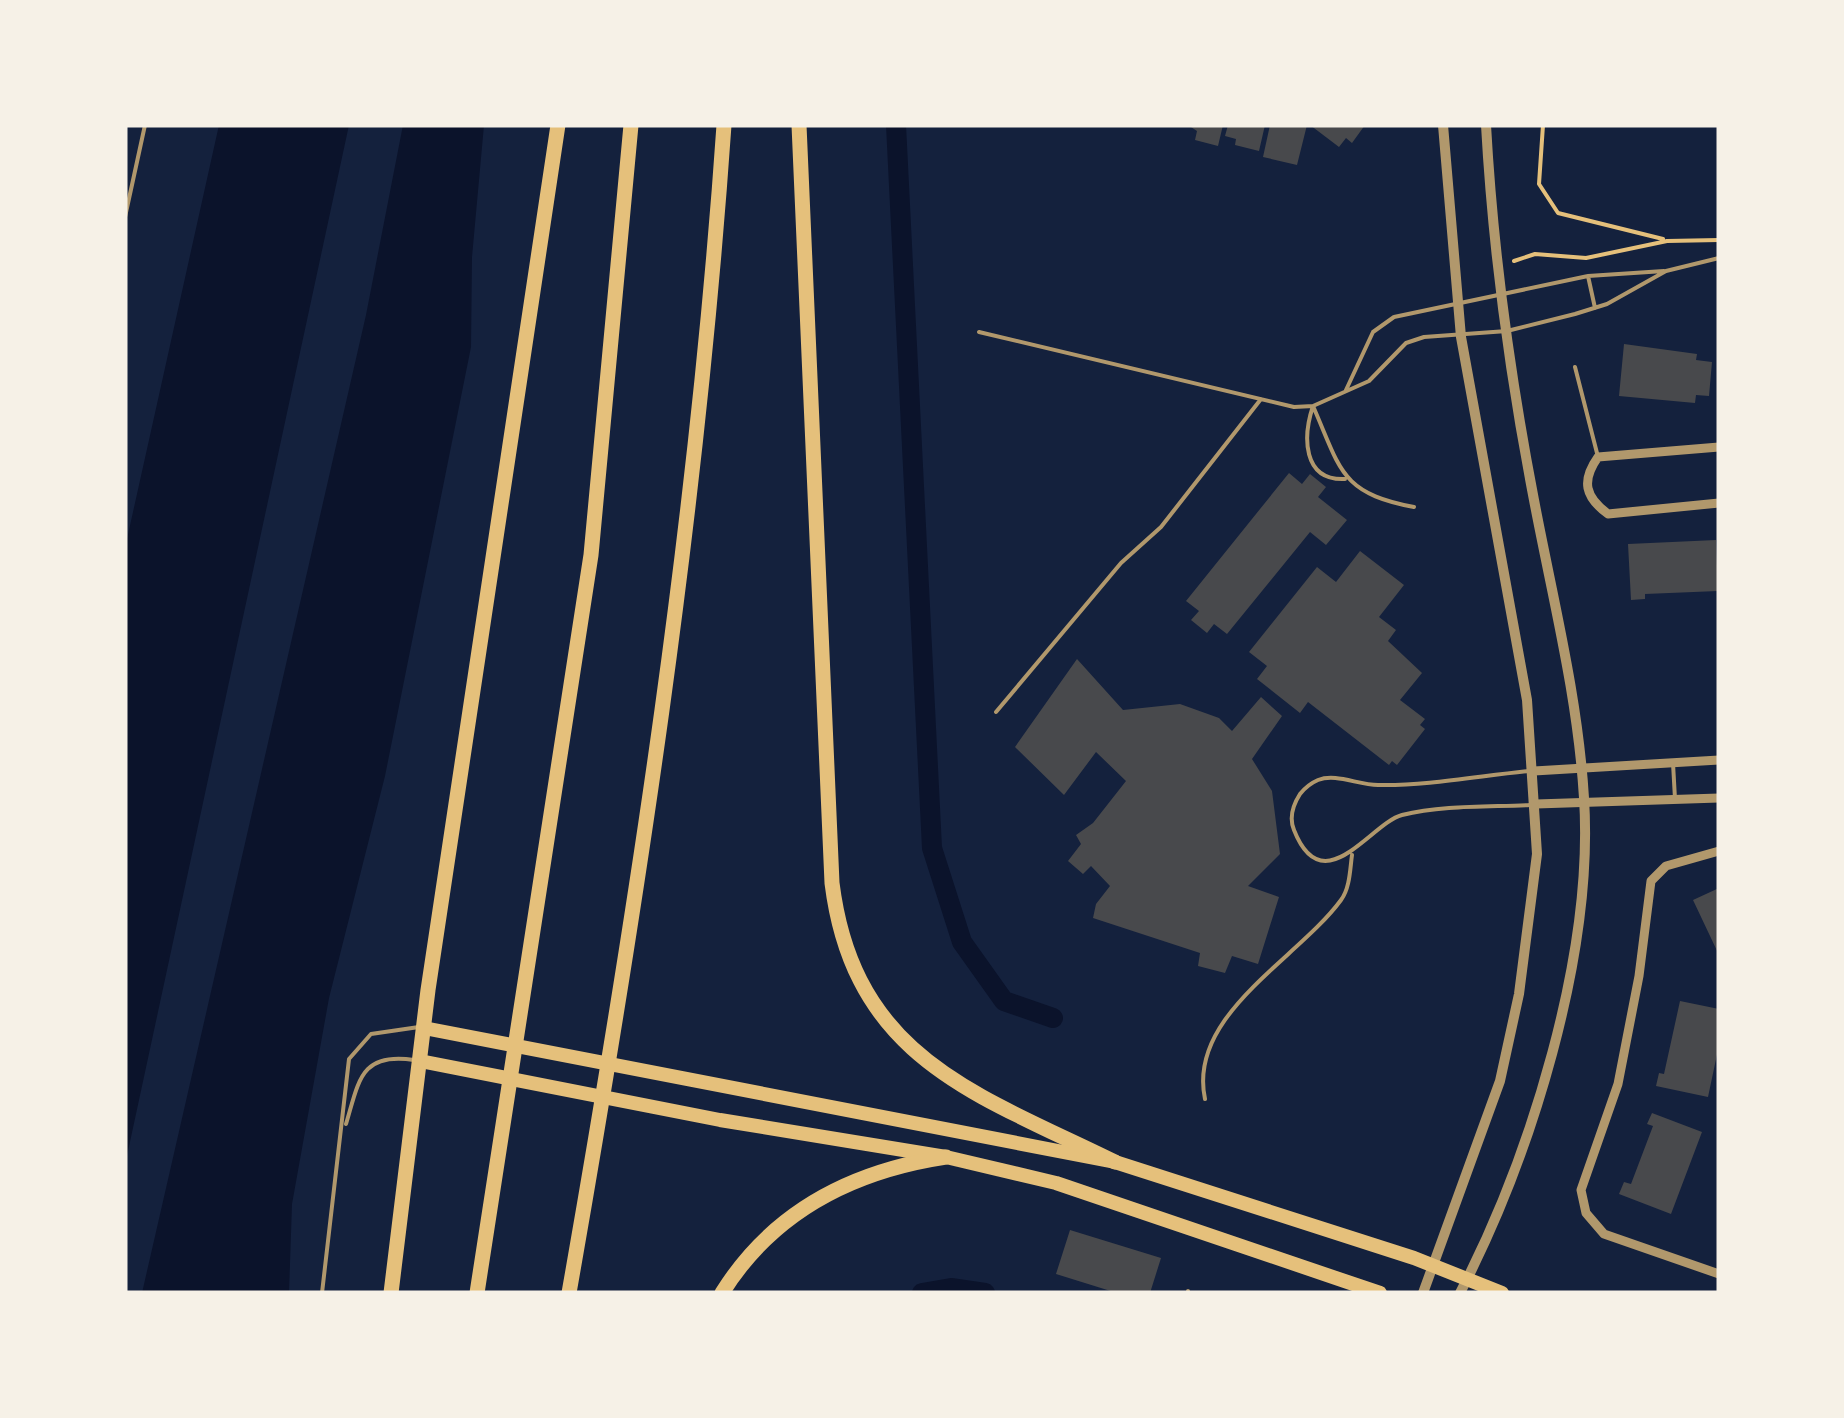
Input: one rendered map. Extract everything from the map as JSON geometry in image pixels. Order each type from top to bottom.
[{"type":"highway","points":[[391,1293],[424,1028],[558,125]]},
{"type":"highway","points":[[477,1293],[592,555],[631,125]]},
{"type":"highway","points":[[569,1293],[618,1005],[680,579],[724,125]]},
{"type":"highway","points":[[799,125],[832,883],[843,937],[873,1003],[934,1069],[967,1091],[1115,1162]]},
{"type":"highway","points":[[722,1293],[755,1249],[817,1198],[873,1171],[946,1157]]},
{"type":"main road","points":[[424,1028],[967,1130],[1115,1162],[1431,1265],[1502,1293]]},
{"type":"main road","points":[[420,1061],[684,1113],[946,1157],[1056,1183],[1380,1293]]},
{"type":"street","points":[[1423,1293],[1505,1057],[1519,994],[1537,854],[1527,700],[1461,337],[1442,125]]},
{"type":"street","points":[[1460,1293],[1516,1164],[1547,1070],[1580,907],[1584,802],[1574,700],[1533,498],[1501,295],[1486,125]]},
{"type":"street","points":[[1719,447],[1598,458],[1587,473],[1591,502],[1608,514],[1719,503]]},
{"type":"street","points":[[1534,771],[1719,760]]},
{"type":"street","points":[[1536,804],[1719,798]]},
{"type":"street","points":[[1719,851],[1666,866],[1651,880],[1639,976],[1618,1084],[1580,1190],[1586,1213],[1604,1234],[1719,1274]]},
{"type":"lane","points":[[125,217],[145,125]]},
{"type":"lane","points":[[1346,390],[1373,332],[1394,317],[1588,276],[1666,271],[1719,258]]},
{"type":"lane","points":[[979,332],[1261,399],[1314,406],[1368,381],[1406,343],[1424,337],[1507,331],[1595,308],[1666,271]]},
{"type":"lane","points":[[1588,276],[1595,308]]},
{"type":"lane","points":[[1576,368],[1598,458]]},
{"type":"lane","points":[[996,712],[1121,563],[1161,526],[1261,399]]},
{"type":"lane","points":[[1314,406],[1307,452],[1314,467],[1326,476],[1345,479],[1374,500],[1414,507]]},
{"type":"lane","points":[[1314,406],[1345,479]]},
{"type":"lane","points":[[1673,764],[1675,799]]},
{"type":"lane","points":[[1352,854],[1319,857],[1304,848],[1292,826],[1293,806],[1303,790],[1318,780],[1396,784],[1534,771]]},
{"type":"lane","points":[[1205,1098],[1202,1068],[1208,1045],[1233,1011],[1343,898],[1352,854],[1376,828],[1398,816],[1536,804]]},
{"type":"lane","points":[[322,1293],[345,1128],[347,1067],[359,1043],[382,1030],[424,1028]]},
{"type":"lane","points":[[345,1128],[357,1083],[370,1066],[390,1057],[420,1061]]},
{"type":"path","points":[[1543,125],[1540,184],[1558,212],[1667,241]]},
{"type":"path","points":[[1514,261],[1535,254],[1586,258],[1667,241],[1719,240]]},
{"type":"water","points":[[219,125],[349,125],[125,1165],[125,548]]},
{"type":"water","points":[[403,125],[484,125],[472,257],[471,347],[385,776],[329,998],[292,1204],[289,1293],[142,1293],[366,315]]},
{"type":"building","points":[[1188,125],[1223,125],[1218,146],[1195,140],[1197,131]]},
{"type":"building","points":[[1228,125],[1265,125],[1259,151],[1235,145],[1236,139],[1225,136]]},
{"type":"building","points":[[1270,125],[1307,125],[1297,165],[1263,157]]},
{"type":"building","points":[[1310,125],[1365,125],[1352,143],[1346,138],[1339,147]]},
{"type":"building","points":[[1624,344],[1697,354],[1696,360],[1712,362],[1709,396],[1696,395],[1695,403],[1619,396]]},
{"type":"building","points":[[1289,473],[1302,484],[1310,474],[1326,487],[1318,497],[1347,520],[1326,545],[1310,532],[1227,634],[1214,624],[1207,633],[1191,620],[1199,611],[1186,601]]},
{"type":"building","points":[[1716,540],[1718,591],[1645,594],[1645,599],[1631,600],[1628,544]]},
{"type":"building","points":[[1360,551],[1404,585],[1379,617],[1396,630],[1388,641],[1422,673],[1400,700],[1425,719],[1420,725],[1425,729],[1397,765],[1392,761],[1389,765],[1308,702],[1300,713],[1257,679],[1267,666],[1249,652],[1317,567],[1336,582]]},
{"type":"building","points":[[1077,659],[1123,710],[1180,704],[1219,718],[1232,731],[1261,697],[1282,716],[1252,759],[1272,791],[1280,854],[1248,886],[1279,897],[1258,964],[1232,956],[1225,973],[1198,966],[1200,953],[1093,918],[1096,904],[1110,886],[1091,866],[1083,874],[1068,861],[1081,844],[1076,835],[1093,823],[1126,781],[1096,752],[1064,795],[1015,747]]},
{"type":"building","points":[[1719,888],[1719,955],[1693,900]]},
{"type":"building","points":[[1680,1001],[1719,1009],[1719,1045],[1708,1097],[1656,1086],[1659,1073],[1664,1074]]},
{"type":"building","points":[[1652,1113],[1702,1132],[1671,1214],[1619,1194],[1624,1182],[1631,1184],[1653,1126],[1647,1124]]},
{"type":"building","points":[[1070,1230],[1161,1258],[1150,1293],[1117,1293],[1056,1274]]},
{"type":"waterway","points":[[896,125],[932,848],[962,942],[1004,1001],[1053,1018]]},
{"type":"waterway","points":[[922,1293],[951,1288],[985,1293]]}]
